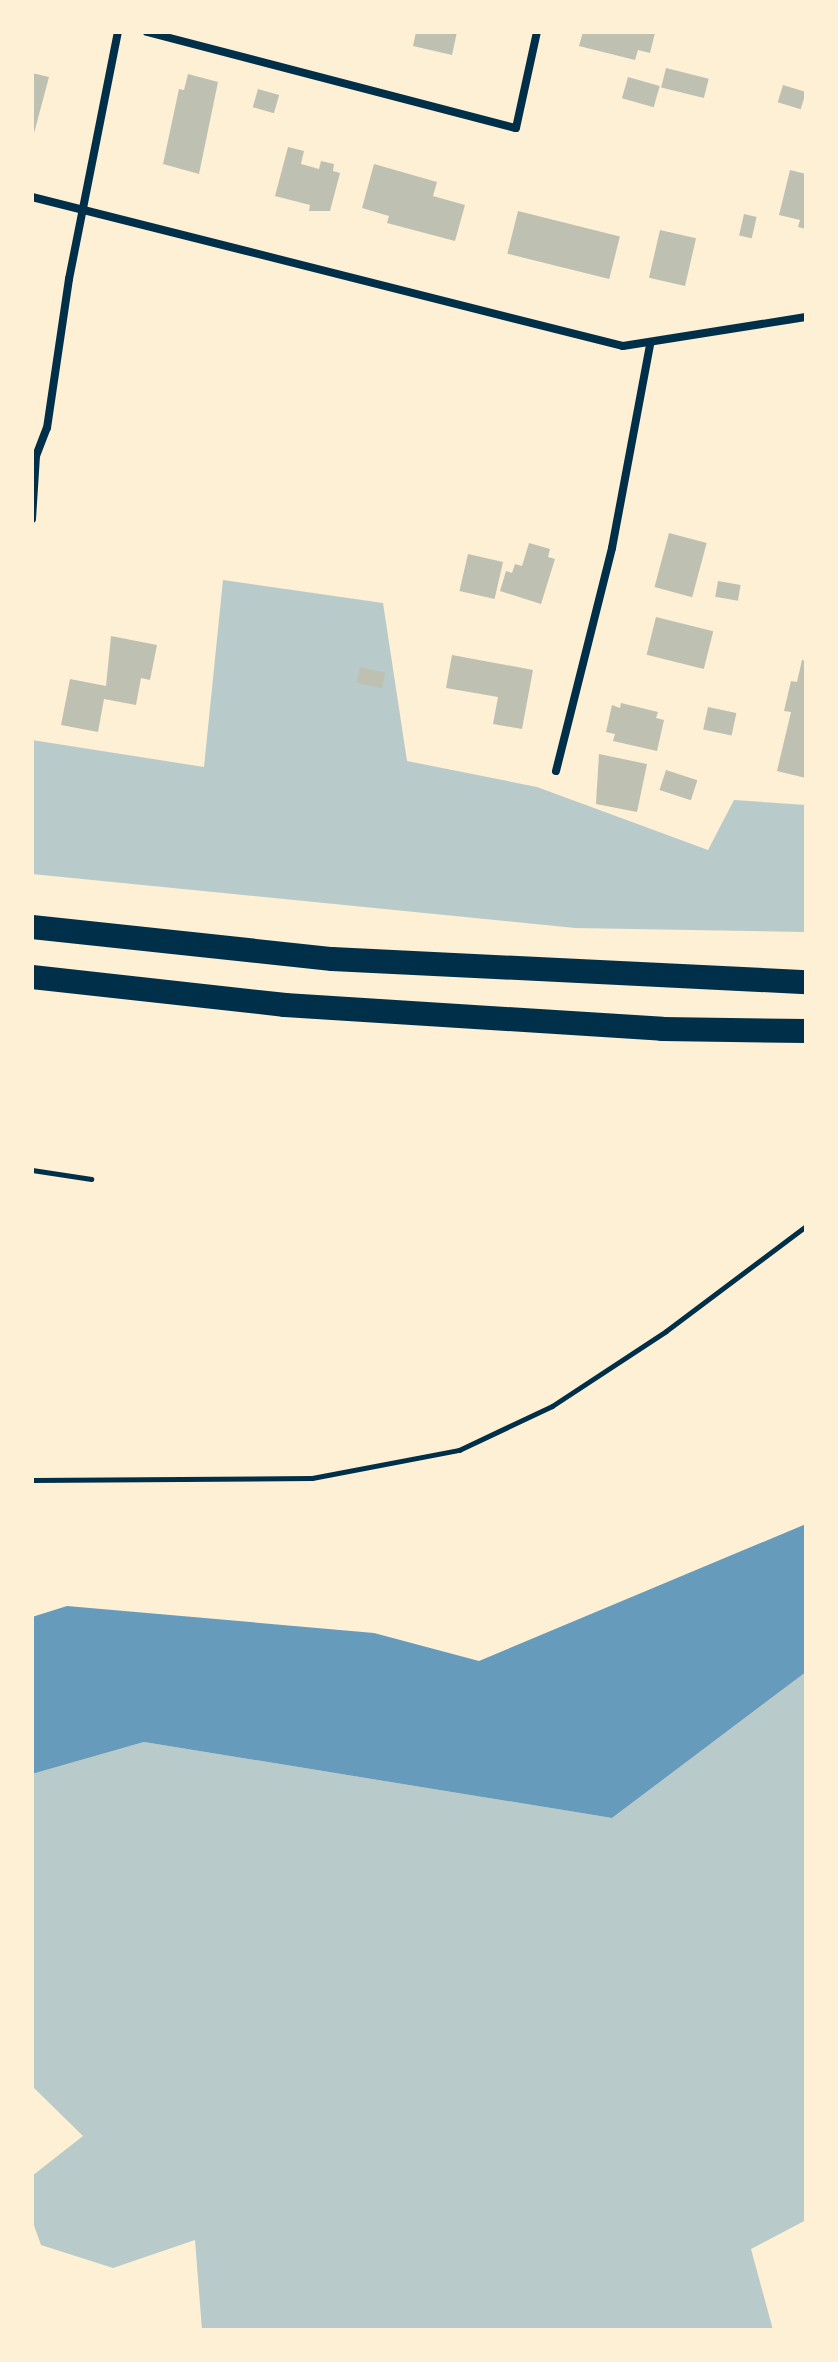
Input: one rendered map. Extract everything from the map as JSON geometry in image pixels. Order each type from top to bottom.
[{"type":"highway","points":[[32,927],[348,960],[806,982]]},
{"type":"highway","points":[[32,977],[285,1005],[662,1029],[806,1031]]},
{"type":"street","points":[[32,519],[34,457],[47,428],[83,209],[118,32]]},
{"type":"street","points":[[147,32],[516,128],[537,32]]},
{"type":"street","points":[[32,197],[592,341],[650,345],[806,317]]},
{"type":"street","points":[[556,771],[612,548],[650,345]]},
{"type":"path","points":[[32,1170],[91,1179]]},
{"type":"path","points":[[32,1480],[312,1478],[459,1450],[552,1406],[666,1331],[806,1226]]},
{"type":"shaded area","points":[[223,580],[383,603],[407,761],[537,787],[708,850],[734,800],[806,805],[806,932],[575,928],[32,874],[32,740],[204,767]]},
{"type":"shaded area","points":[[806,1672],[806,2220],[751,2249],[773,2330],[202,2330],[195,2240],[113,2268],[41,2245],[32,2220],[32,2176],[83,2136],[32,2086],[32,1774],[144,1742],[612,1818]]},
{"type":"water","points":[[806,1524],[806,1672],[612,1818],[144,1742],[32,1774],[32,1617],[67,1606],[374,1633],[479,1661]]},
{"type":"building","points":[[416,32],[457,32],[452,55],[413,46]]},
{"type":"building","points":[[583,32],[655,33],[650,53],[638,50],[635,60],[579,46]]},
{"type":"building","points":[[666,68],[709,79],[704,98],[661,87]]},
{"type":"building","points":[[32,73],[49,77],[33,137],[32,137]]},
{"type":"building","points":[[188,74],[218,82],[199,174],[163,164],[179,89],[184,90]]},
{"type":"building","points":[[628,77],[660,86],[654,107],[622,98]]},
{"type":"building","points":[[783,85],[806,92],[801,109],[778,102]]},
{"type":"building","points":[[258,89],[279,95],[274,113],[253,107]]},
{"type":"building","points":[[288,147],[304,151],[301,164],[319,169],[321,161],[334,164],[333,171],[340,173],[330,211],[309,211],[310,205],[275,196]]},
{"type":"building","points":[[374,164],[437,182],[433,196],[465,205],[455,241],[387,223],[389,216],[362,208]]},
{"type":"building","points":[[790,170],[806,174],[806,229],[798,227],[800,220],[779,215]]},
{"type":"building","points":[[518,211],[620,236],[609,279],[507,254]]},
{"type":"building","points":[[744,214],[757,217],[752,238],[739,235]]},
{"type":"building","points":[[660,230],[696,238],[685,286],[649,278]]},
{"type":"building","points":[[669,533],[707,543],[692,597],[655,587]]},
{"type":"building","points":[[529,543],[550,549],[548,557],[555,559],[541,604],[500,591],[506,571],[512,573],[515,564],[522,566]]},
{"type":"building","points":[[468,554],[503,562],[495,599],[459,591]]},
{"type":"building","points":[[718,581],[741,585],[738,601],[715,597]]},
{"type":"building","points":[[656,617],[713,631],[704,669],[647,655]]},
{"type":"building","points":[[111,636],[157,645],[150,680],[141,678],[136,705],[104,699],[98,732],[61,725],[70,679],[106,686]]},
{"type":"building","points":[[452,655],[533,670],[522,729],[493,724],[498,697],[446,688]]},
{"type":"building","points":[[802,660],[806,661],[806,778],[777,771],[791,712],[784,711],[791,681],[797,682]]},
{"type":"building","points":[[360,667],[385,673],[382,688],[356,683]]},
{"type":"building","points":[[621,703],[658,712],[656,718],[664,720],[657,751],[613,741],[615,734],[606,732],[612,705],[620,708]]},
{"type":"building","points":[[708,707],[736,713],[732,736],[703,729]]},
{"type":"building","points":[[599,754],[647,764],[637,812],[596,804]]},
{"type":"building","points":[[666,770],[697,780],[691,800],[660,790]]}]
